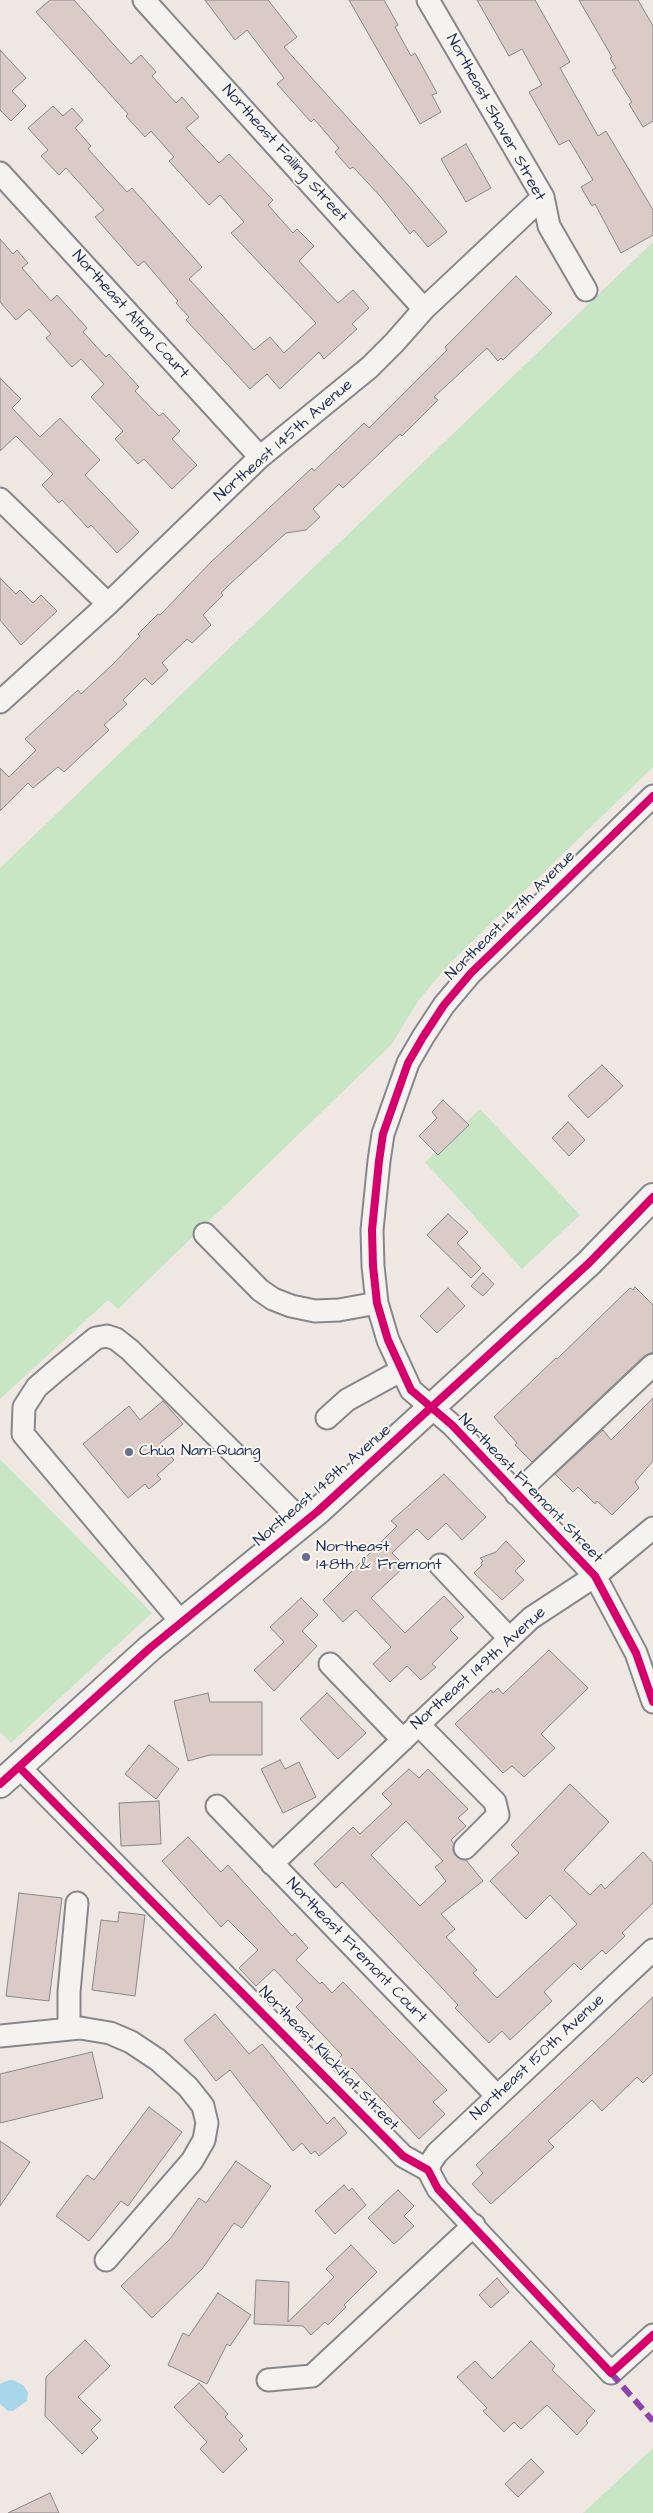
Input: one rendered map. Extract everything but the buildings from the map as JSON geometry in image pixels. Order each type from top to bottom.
[{"type":"main road","name":"Northeast 148th Avenue","points":[[9,1776],[96,1696],[304,1523],[432,1408],[589,1264],[653,1197]]},
{"type":"street","name":"Northeast Failing Street","points":[[144,0],[424,309]]},
{"type":"street","name":"Northeast Shaver Street","points":[[428,0],[543,197],[549,226],[586,290]]},
{"type":"street","name":"Northeast Alton Court","points":[[0,173],[260,457]]},
{"type":"street","name":"Northeast 145th Avenue","points":[[0,702],[108,604],[260,457],[370,367],[424,309],[543,197]]},
{"type":"street","points":[[0,499],[108,604]]},
{"type":"street","name":"Northeast 147th Avenue","points":[[432,1408],[411,1390],[388,1340],[377,1304],[373,1266],[372,1230],[378,1161],[389,1116],[408,1063],[444,1005],[471,973],[653,796]]},
{"type":"street","points":[[205,1234],[260,1290],[273,1299],[291,1306],[315,1310],[339,1310],[377,1304]]},
{"type":"street","points":[[182,1623],[23,1434],[24,1407],[37,1387],[64,1364],[96,1338],[107,1336],[116,1339],[304,1523]]},
{"type":"street","points":[[516,1494],[653,1365]]},
{"type":"street","points":[[327,1418],[347,1400],[402,1370]]},
{"type":"street","name":"Northeast Fremont Street","points":[[432,1408],[452,1426],[594,1576],[636,1653],[653,1702]]},
{"type":"street","name":"Northeast 149th Avenue","points":[[272,1864],[531,1618],[594,1576],[653,1528]]},
{"type":"street","points":[[440,1565],[510,1638]]},
{"type":"street","name":"Northeast 149th Avenue","points":[[330,1664],[403,1740]]},
{"type":"street","points":[[418,1724],[495,1802],[498,1815],[466,1848]]},
{"type":"street","name":"Northeast Klickitat Street","points":[[9,1776],[403,2156],[428,2170]]},
{"type":"street","name":"Northeast Fremont Court","points":[[217,1806],[496,2096]]},
{"type":"street","points":[[69,2029],[69,1992],[77,1903]]},
{"type":"street","name":"Northeast 150th Avenue","points":[[428,2170],[430,2162],[437,2153],[653,1950]]},
{"type":"street","points":[[0,2036],[80,2028],[110,2033],[131,2042],[158,2060],[188,2086],[203,2106],[207,2123],[204,2140],[192,2161],[106,2260]]},
{"type":"street","points":[[428,2170],[438,2189],[474,2225],[611,2373],[653,2335]]},
{"type":"street","points":[[268,2380],[312,2376],[474,2225]]},
{"type":"green space","points":[[653,242],[653,767],[450,963],[418,1001],[392,1044],[118,1309],[108,1300],[0,1399],[0,868]]},
{"type":"green space","points":[[480,1109],[580,1215],[522,1269],[425,1162]]},
{"type":"green space","points":[[0,1459],[152,1613],[11,1743],[0,1732]]},
{"type":"green space","points":[[653,2448],[653,2513],[583,2513]]},
{"type":"water","points":[[14,2380],[24,2386],[28,2393],[27,2401],[13,2411],[8,2411],[0,2404],[0,2384]]},
{"type":"marked path","points":[[611,2373],[653,2421]]},
{"type":"cycle path","points":[[653,796],[471,973],[444,1005],[423,1037],[408,1063],[383,1134],[372,1230],[377,1303],[388,1340],[411,1390],[452,1425],[595,1576],[636,1653],[653,1702]]},
{"type":"cycle path","points":[[0,1784],[150,1648],[318,1511],[589,1263],[653,1197]]},
{"type":"cycle path","points":[[19,1767],[403,2156],[428,2170],[438,2189],[611,2373],[653,2335]]},
{"type":"place","name":"Chùa Nam-Quang","points":[[129,1452]]},
{"type":"place","name":"Northeast 148th & Fremont","points":[[306,1557]]}]
